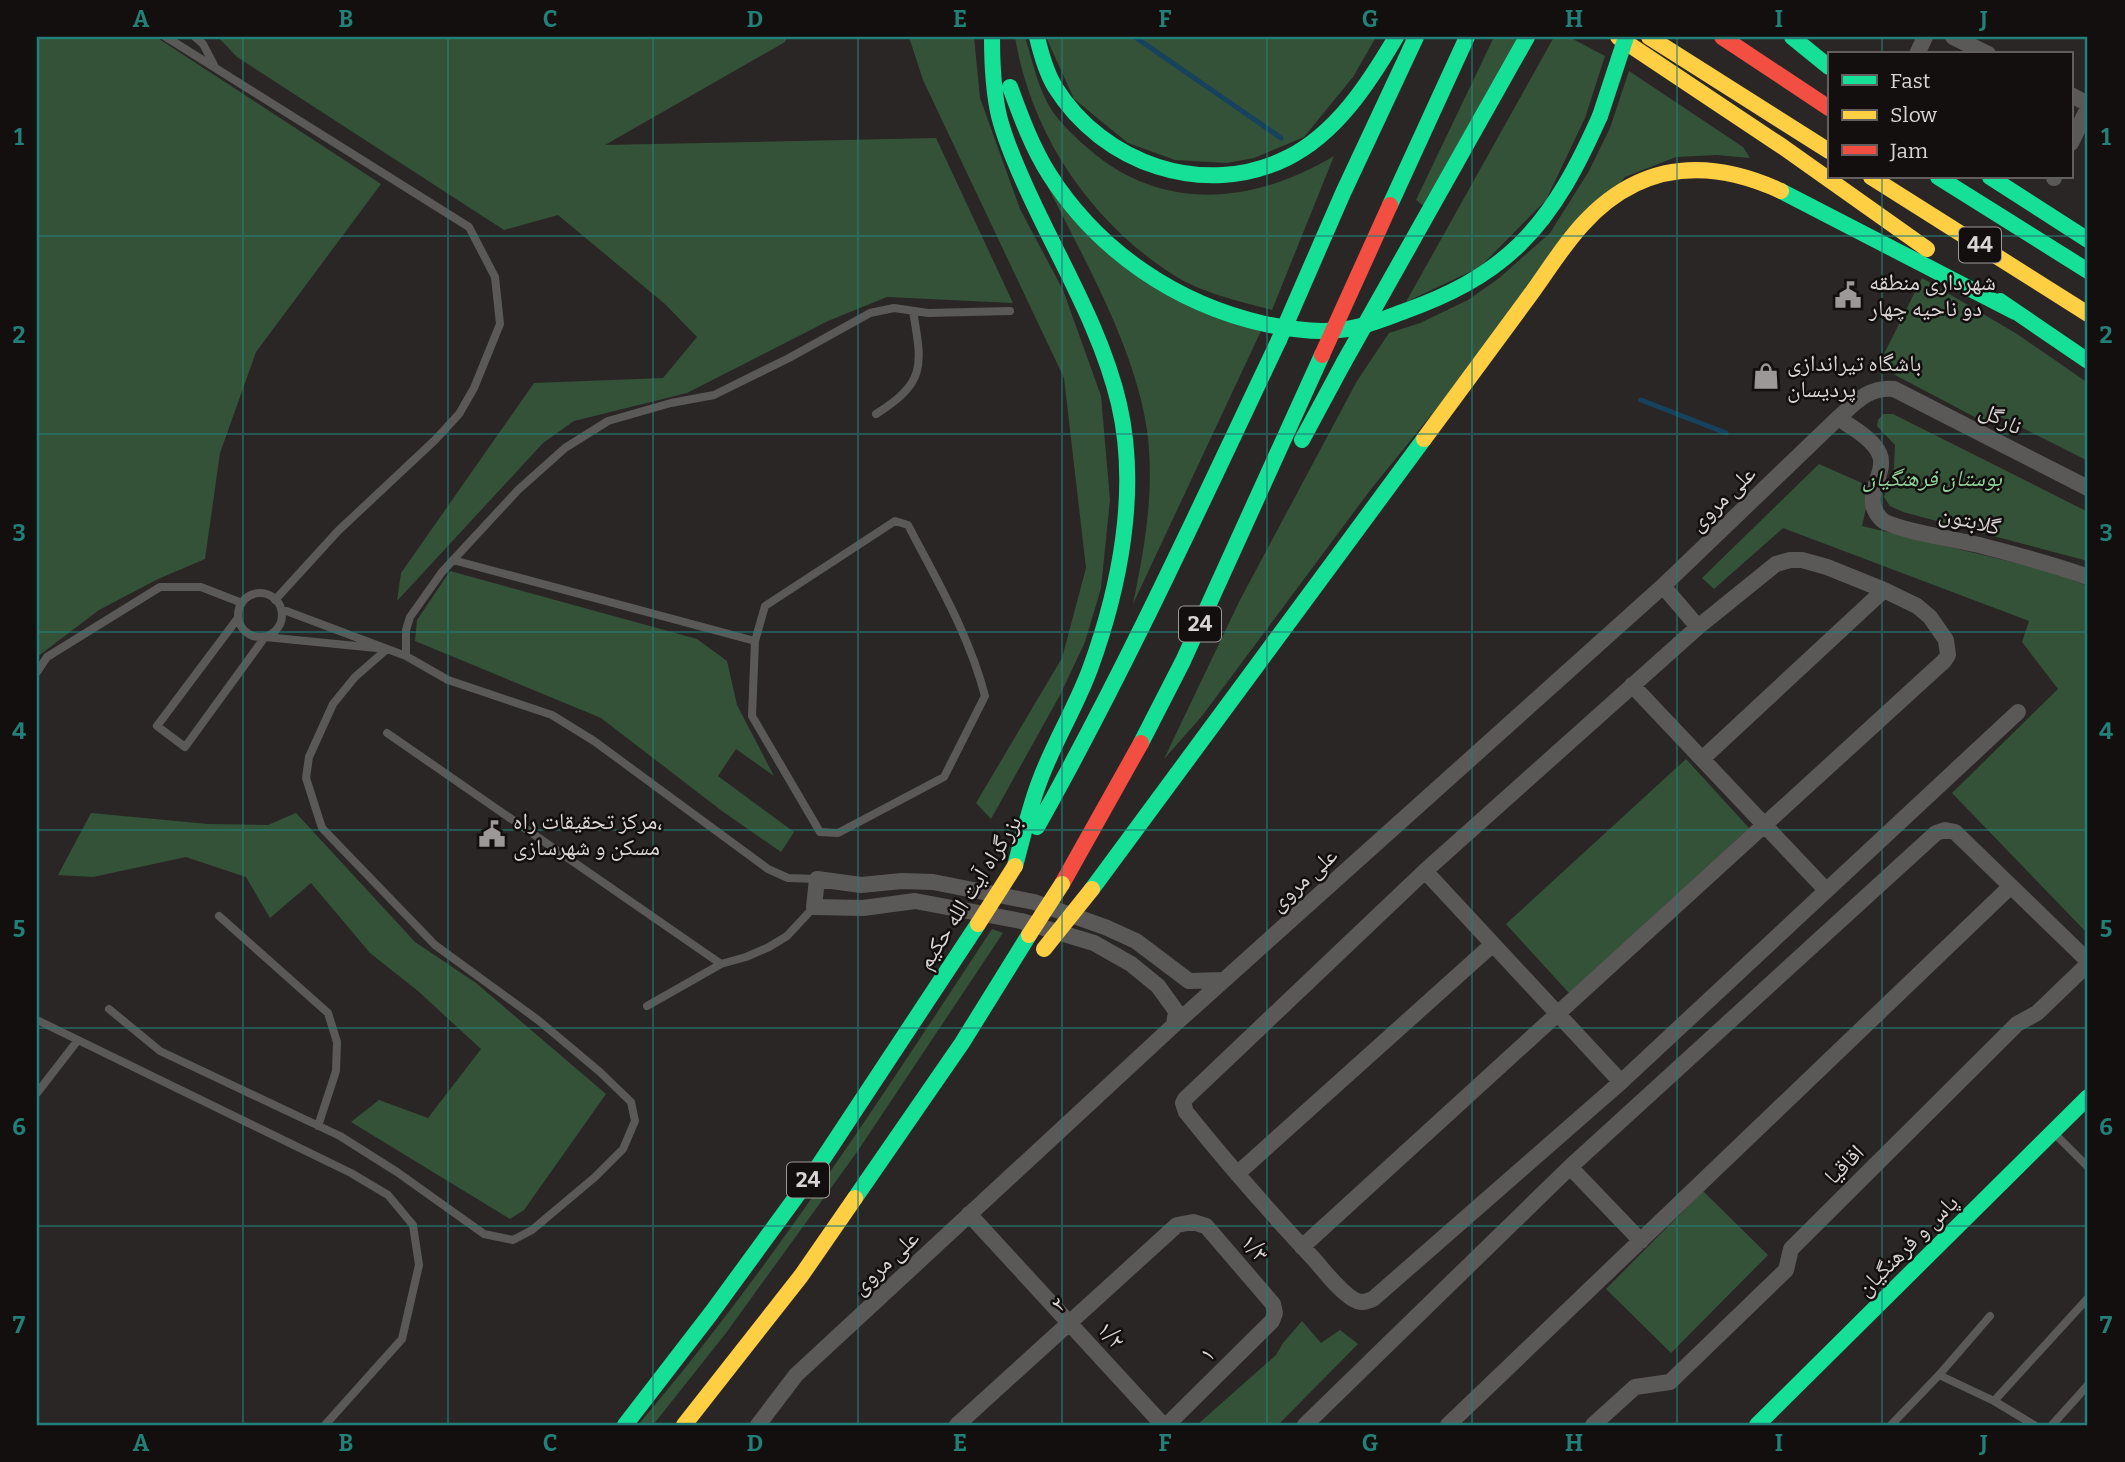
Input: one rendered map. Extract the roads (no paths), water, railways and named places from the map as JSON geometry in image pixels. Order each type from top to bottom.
[{"type":"main road","points":[[993,37],[1016,107],[1035,150],[1061,190],[1097,233],[1138,269],[1182,297],[1241,320],[1305,331],[1348,329],[1420,306],[1486,271],[1518,246],[1549,212],[1567,184],[1600,116],[1626,37]]},
{"type":"main road","points":[[993,37],[997,107],[1009,147],[1042,228],[1107,362],[1120,405],[1126,451],[1121,545],[1104,628],[1082,688],[1039,780],[1015,866]]},
{"type":"main road","points":[[1037,37],[1042,58],[1054,85],[1071,109],[1097,134],[1150,166],[1176,174],[1227,176],[1253,170],[1287,157],[1320,134],[1350,105],[1396,37]]},
{"type":"main road","name":"بزرگراه آیت الله حکیم","points":[[625,1425],[815,1171],[1015,866],[1090,735],[1279,340],[1343,193],[1416,37]]},
{"type":"main road","name":"24","points":[[684,1425],[801,1276],[962,1042],[1062,884],[1128,768],[1183,661],[1467,37]]},
{"type":"main road","points":[[1183,661],[1344,362],[1527,37]]},
{"type":"main road","points":[[1618,37],[1783,147],[2015,312],[2088,360]]},
{"type":"main road","points":[[1649,37],[1828,149]]},
{"type":"main road","points":[[1722,37],[1828,107]]},
{"type":"main road","points":[[1792,37],[1828,67]]},
{"type":"main road","points":[[962,1042],[1035,960],[1092,889],[1583,225],[1606,202],[1648,178],[1689,170],[1728,172],[1750,178],[1869,234],[2015,312]]},
{"type":"main road","name":"44","points":[[1873,178],[2088,314]]},
{"type":"main road","name":"44","points":[[1940,178],[2088,271]]},
{"type":"main road","points":[[1992,178],[2088,240]]},
{"type":"main road","name":"پاس و فرهنگیان","points":[[1757,1425],[2088,1097]]},
{"type":"street","points":[[1953,37],[1984,52]]},
{"type":"street","points":[[2072,96],[2088,106],[2072,141]]},
{"type":"street","name":"علی مروی","points":[[758,1425],[796,1375],[1224,980],[1663,586],[1838,418],[1866,394],[1881,387],[1894,389]]},
{"type":"street","name":"نارگل","points":[[1894,389],[2088,488]]},
{"type":"street","name":"گلابتون","points":[[1838,418],[1873,444],[1880,454],[1881,466],[1872,502],[1874,510],[1887,524],[1978,545],[2088,577]]},
{"type":"street","points":[[1302,1247],[1948,655],[1946,640],[1930,617],[1917,607],[1884,590],[1827,567],[1802,560],[1776,564],[1698,627],[1425,871],[1185,1099],[1183,1103],[1186,1112],[1237,1174],[1302,1247],[1355,1301],[1363,1303],[1373,1299],[1621,1082],[2018,712]]},
{"type":"street","points":[[1663,586],[1698,627]]},
{"type":"street","points":[[1702,759],[1884,590]]},
{"type":"street","points":[[1632,685],[1826,890]]},
{"type":"street","points":[[1305,1425],[1570,1167],[1936,833],[1955,831],[2088,963]]},
{"type":"street","points":[[1425,871],[1621,1082]]},
{"type":"street","points":[[1174,1026],[1176,1012],[1158,986],[1131,964],[1094,943],[1021,921],[915,901],[863,908],[814,907],[817,879],[862,885],[902,881],[933,883],[1034,902],[1136,941],[1189,981],[1224,980]]},
{"type":"street","points":[[862,885],[863,908]]},
{"type":"street","points":[[1448,1425],[2011,886]]},
{"type":"street","points":[[1237,1174],[1493,944]]},
{"type":"street","name":"اقاقیا","points":[[1593,1425],[1635,1387],[1670,1382],[1786,1270],[1791,1249],[2017,1024],[2037,1013],[2088,963]]},
{"type":"street","points":[[1570,1167],[1642,1241]]},
{"type":"street","name":"۱/۲","points":[[969,1214],[1165,1425]]},
{"type":"street","name":"۲","points":[[957,1425],[1177,1225],[1193,1222]]},
{"type":"street","name":"۱/۳","points":[[1193,1222],[1206,1226],[1273,1304],[1275,1313]]},
{"type":"street","name":"۱","points":[[1165,1425],[1272,1321],[1275,1313]]},
{"type":"lane","points":[[166,37],[469,227],[495,277],[500,324],[474,388],[459,414],[399,476],[338,531],[275,600]]},
{"type":"lane","points":[[195,37],[203,44],[215,68]]},
{"type":"lane","points":[[406,656],[406,630],[410,617],[453,560],[518,490],[565,449],[608,421],[671,403],[714,395],[789,358],[870,313],[894,308],[928,313],[1010,311]]},
{"type":"lane","points":[[876,414],[908,391],[918,375],[920,352],[913,311]]},
{"type":"lane","points":[[895,521],[908,525],[964,631],[985,696],[944,777],[838,833],[820,832],[752,716],[755,640],[765,606],[895,521]]},
{"type":"lane","points":[[453,560],[755,640]]},
{"type":"lane","points":[[37,672],[47,657],[160,587],[201,587],[242,603]]},
{"type":"lane","points":[[260,594],[275,600],[281,610],[277,629],[265,637],[185,747],[157,726],[239,618],[242,603],[247,598],[260,594]]},
{"type":"lane","points":[[281,610],[406,656],[448,680],[552,715],[594,741],[768,869],[788,878],[817,879]]},
{"type":"lane","points":[[239,618],[244,631],[251,635],[387,649]]},
{"type":"lane","points":[[109,1009],[160,1051],[340,1136],[397,1172],[484,1234],[513,1240],[533,1230],[595,1177],[622,1149],[635,1121],[631,1102],[538,1020],[435,945],[322,828],[306,778],[309,757],[333,704],[355,677],[387,649]]},
{"type":"lane","points":[[387,733],[721,964]]},
{"type":"lane","points":[[647,1006],[721,964],[769,947],[786,936],[814,907]]},
{"type":"lane","points":[[219,916],[328,1013],[337,1042],[335,1071],[318,1126]]},
{"type":"lane","points":[[37,1020],[351,1173],[388,1195],[413,1225],[419,1265],[402,1339],[325,1425]]},
{"type":"lane","points":[[37,1093],[78,1040]]},
{"type":"lane","points":[[2053,1132],[2088,1167]]},
{"type":"lane","points":[[1994,1401],[2088,1298]]},
{"type":"lane","points":[[1891,1425],[1990,1316]]},
{"type":"lane","points":[[1939,1375],[1994,1401],[2034,1425]]},
{"type":"lane","points":[[2052,1425],[2088,1385]]},
{"type":"waterway","points":[[1135,37],[1281,138]]},
{"type":"waterway","points":[[1641,400],[1726,433]]},
{"type":"place","name":"شهرداری منطقه دو ناحیه چهار","points":[[1848,295]]},
{"type":"place","name":"باشگاه تیراندازی پردیسان","points":[[1766,376]]},
{"type":"place","name":"مرکز تحقیقات راه، مسکن و شهرسازی","points":[[492,834]]},
{"type":"park label","name":"بوستان فرهنگیان","points":[[1932,478]]}]
